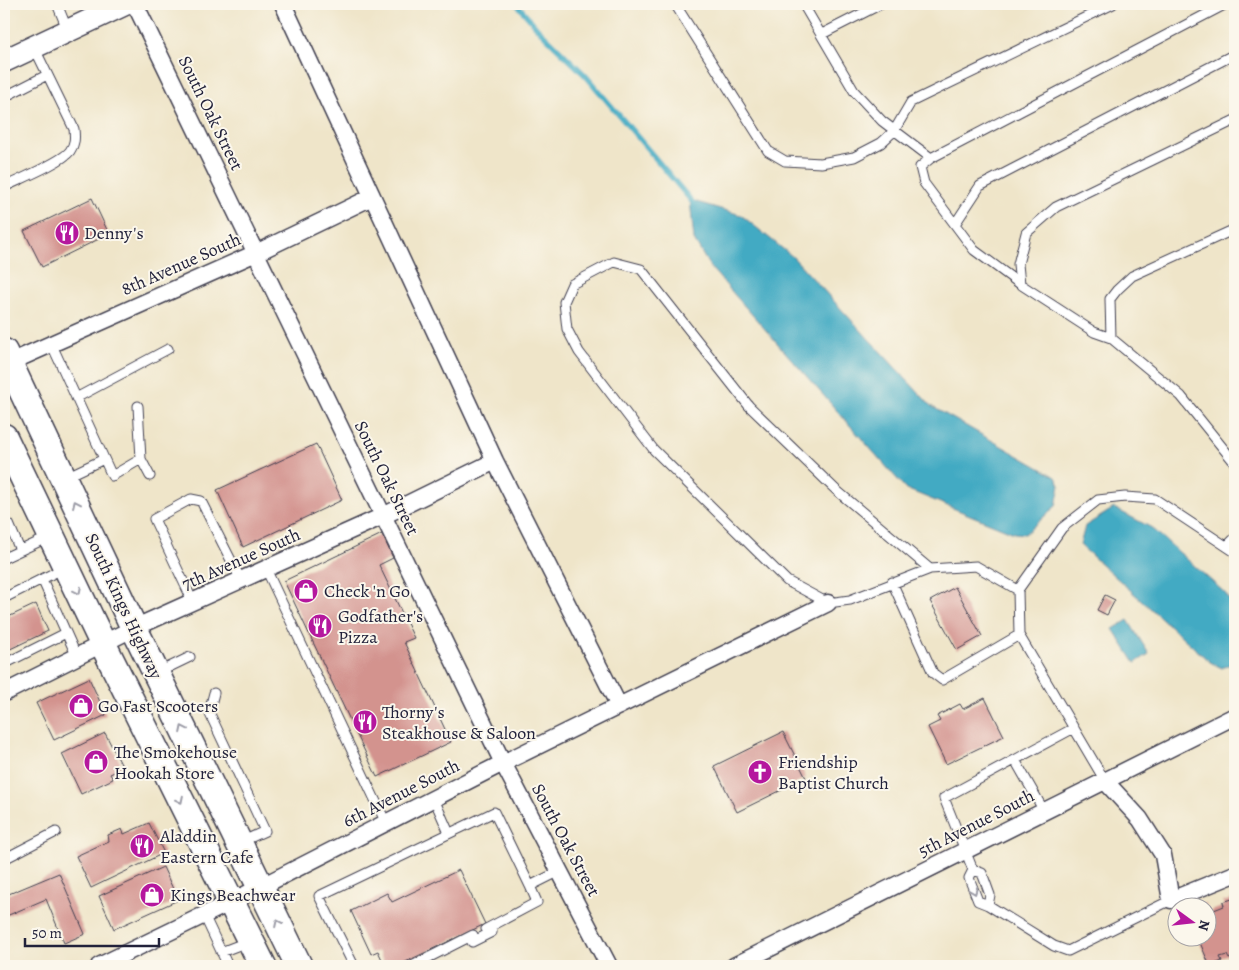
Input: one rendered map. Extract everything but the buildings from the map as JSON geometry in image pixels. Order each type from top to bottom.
[{"type":"main road","name":"South Kings Highway","points":[[5,359],[299,966]]},
{"type":"main road","name":"South Kings Highway","points":[[4,437],[13,464],[51,536],[262,966]]},
{"type":"street","points":[[4,61],[125,4]]},
{"type":"street","name":"South Oak Street","points":[[135,4],[503,764],[609,966]]},
{"type":"street","points":[[283,4],[495,461],[619,706]]},
{"type":"street","name":"8th Avenue South","points":[[5,359],[51,343],[256,253],[372,197]]},
{"type":"street","name":"7th Avenue South","points":[[4,691],[134,628],[383,516],[495,461]]},
{"type":"street","name":"6th Avenue South","points":[[99,966],[231,902],[503,764],[828,603]]},
{"type":"street","name":"5th Avenue South","points":[[734,966],[1235,716]]},
{"type":"street","points":[[1105,781],[1140,819],[1163,855],[1171,898]]},
{"type":"street","points":[[1176,898],[1235,874]]},
{"type":"lane","points":[[57,4],[68,31]]},
{"type":"lane","points":[[675,4],[768,151],[785,161],[821,163],[854,157],[881,143],[894,130],[911,102],[1113,4]]},
{"type":"lane","points":[[803,4],[854,91],[882,121],[931,158]]},
{"type":"lane","points":[[822,34],[882,4]]},
{"type":"lane","points":[[1226,4],[931,158],[920,167],[924,183],[974,250],[1020,284],[1094,332],[1111,338],[1181,396],[1235,463]]},
{"type":"lane","points":[[4,187],[57,161],[69,153],[76,139],[74,129],[34,47]]},
{"type":"lane","points":[[955,224],[980,186],[1235,54]]},
{"type":"lane","points":[[4,97],[47,75]]},
{"type":"lane","points":[[1020,284],[1018,264],[1026,233],[1056,207],[1235,120]]},
{"type":"lane","points":[[1111,338],[1110,299],[1116,290],[1132,276],[1235,229]]},
{"type":"lane","points":[[930,569],[836,490],[749,406],[641,269],[614,262],[572,284],[564,302],[567,329],[579,352],[654,450],[787,581],[828,603],[850,600],[892,582],[930,569],[976,566],[1018,590]]},
{"type":"lane","points":[[51,343],[112,476],[141,459]]},
{"type":"lane","points":[[76,398],[168,349]]},
{"type":"lane","points":[[138,406],[141,459],[150,476]]},
{"type":"lane","points":[[63,478],[104,459]]},
{"type":"lane","points":[[1105,781],[1019,635],[1018,590],[1062,528],[1098,500],[1125,498],[1155,499],[1235,552]]},
{"type":"lane","points":[[194,602],[154,519],[191,499],[201,501],[241,580]]},
{"type":"lane","points":[[6,518],[20,550]]},
{"type":"lane","points":[[4,558],[51,536]]},
{"type":"lane","points":[[1227,546],[1235,538]]},
{"type":"lane","points":[[4,598],[66,567]]},
{"type":"lane","points":[[266,569],[386,823]]},
{"type":"lane","points":[[42,579],[77,657]]},
{"type":"lane","points":[[892,582],[933,673],[942,680],[1019,635]]},
{"type":"lane","points":[[4,664],[66,633]]},
{"type":"lane","points":[[156,673],[190,657]]},
{"type":"lane","points":[[214,693],[209,712],[265,831],[239,843]]},
{"type":"lane","points":[[1074,728],[944,798],[973,870],[969,878],[978,900],[1054,946],[1068,951],[1166,902]]},
{"type":"lane","points":[[1015,760],[1044,812]]},
{"type":"lane","points":[[434,799],[450,834]]},
{"type":"lane","points":[[354,966],[319,896],[494,812],[537,902],[488,927],[492,932],[472,942],[472,936],[412,966]]},
{"type":"lane","points":[[4,859],[56,832]]},
{"type":"lane","points":[[973,870],[982,873],[990,895],[988,905]]},
{"type":"lane","points":[[530,886],[560,871]]},
{"type":"lane","points":[[204,914],[228,966]]},
{"type":"lane","points":[[221,952],[250,941]]},
{"type":"water","points":[[690,200],[741,215],[793,257],[931,406],[1056,477],[1060,485],[1056,506],[1025,534],[1014,533],[906,489],[710,267],[694,240]]},
{"type":"water","points":[[1114,508],[1152,528],[1225,593],[1235,609],[1235,662],[1222,668],[1210,662],[1080,545],[1085,526]]},
{"type":"water","points":[[1128,620],[1149,654],[1135,663],[1113,629]]},
{"type":"waterway","points":[[517,4],[538,29],[586,76],[694,204]]},
{"type":"place","name":"Denny's","points":[[67,233]]},
{"type":"place","name":"Check 'n Go","points":[[306,591]]},
{"type":"place","name":"Godfather's Pizza","points":[[320,626]]},
{"type":"place","name":"Go Fast Scooters","points":[[81,706]]},
{"type":"place","name":"Thorny's Steakhouse & Saloon","points":[[365,722]]},
{"type":"place","name":"The Smokehouse Hookah Store","points":[[96,762]]},
{"type":"place","name":"Friendship Baptist Church","points":[[760,772]]},
{"type":"place","name":"Aladdin Eastern Cafe","points":[[142,846]]},
{"type":"place","name":"Kings Beachwear","points":[[152,895]]}]
